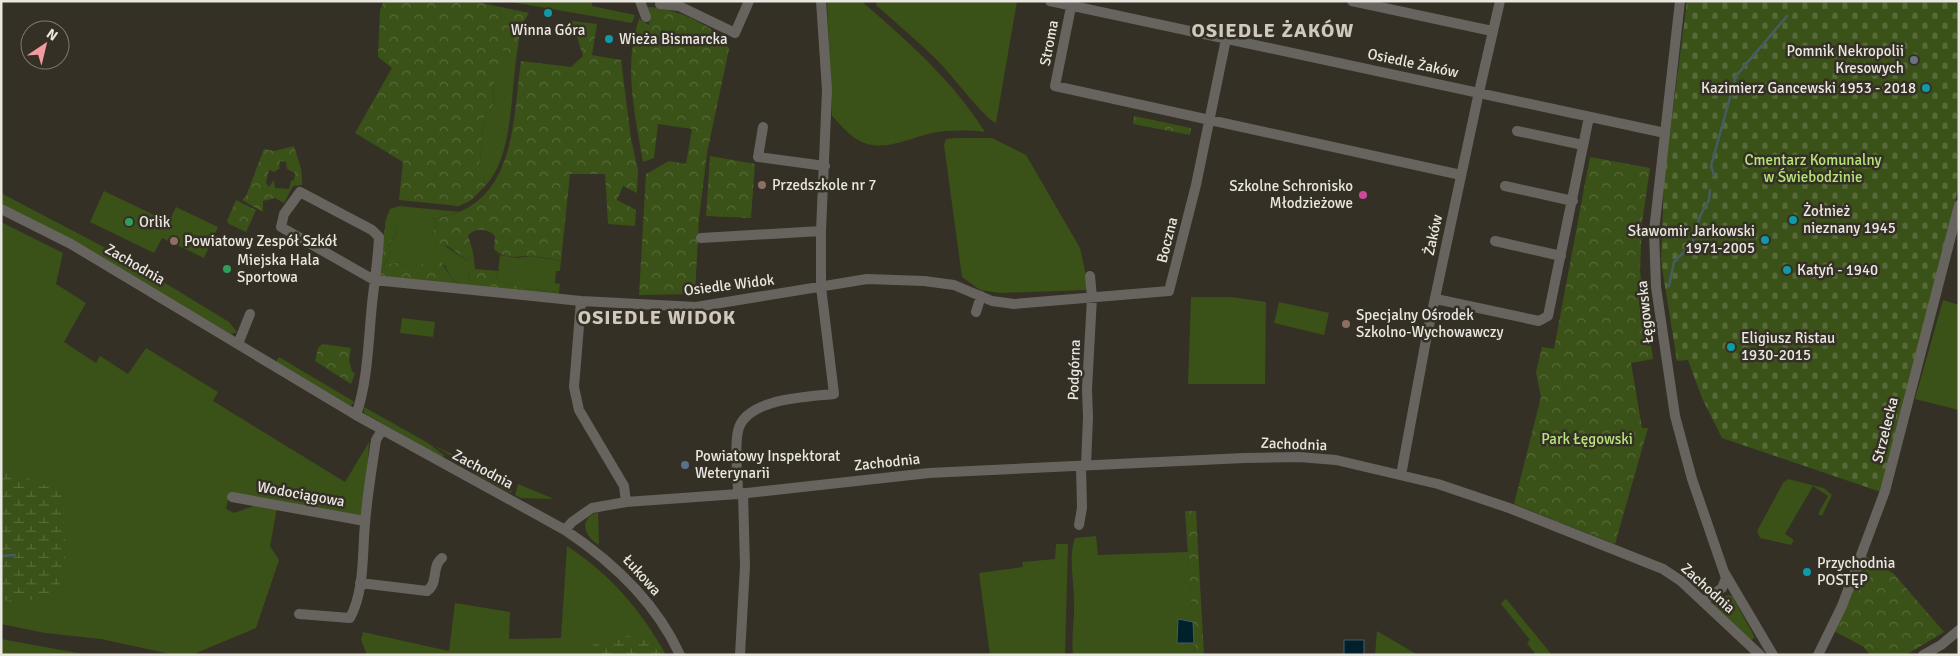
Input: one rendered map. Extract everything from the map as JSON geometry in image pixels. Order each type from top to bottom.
[{"type":"street","points":[[640,1],[646,17]]},
{"type":"street","points":[[660,4],[680,4],[713,19],[734,33],[749,1]]},
{"type":"street","points":[[740,655],[745,566],[738,431],[748,415],[773,403],[834,394],[821,286],[821,230],[827,90],[821,1]]},
{"type":"street","name":"Osiedle Żaków","points":[[1050,1],[1072,4],[1665,133]]},
{"type":"street","points":[[1352,1],[1492,31]]},
{"type":"street","name":"Żaków","points":[[1401,475],[1461,175],[1500,1]]},
{"type":"street","name":"Łęgowska","points":[[1680,1],[1654,231],[1654,258],[1661,329],[1681,437],[1723,569]]},
{"type":"street","name":"Stroma","points":[[1072,4],[1056,86],[1209,120]]},
{"type":"street","points":[[1226,39],[1209,120],[1461,175]]},
{"type":"street","points":[[1436,299],[1539,321],[1550,312],[1589,117]]},
{"type":"street","name":"Boczna","points":[[1092,297],[1170,292],[1209,120]]},
{"type":"street","points":[[763,127],[758,157],[825,166]]},
{"type":"street","points":[[1517,131],[1583,145]]},
{"type":"street","points":[[1505,186],[1573,201]]},
{"type":"street","name":"Osiedle Widok","points":[[356,415],[364,376],[374,280],[379,238],[374,231],[300,192],[284,214],[281,227],[374,280],[581,300],[696,306],[868,279],[954,285],[1000,303],[1014,304],[1092,297]]},
{"type":"street","name":"Strzelecka","points":[[1818,655],[1842,606],[1885,491],[1954,245],[1959,205]]},
{"type":"street","name":"Zachodnia","points":[[1,209],[70,244],[382,430],[566,530],[572,522],[592,508],[626,502],[741,493],[901,475],[1244,458],[1299,457],[1336,460],[1401,475],[1487,500],[1656,566],[1674,575],[1760,655]]},
{"type":"street","points":[[702,238],[821,230]]},
{"type":"street","points":[[1495,241],[1561,256]]},
{"type":"street","name":"Podgórna","points":[[1078,524],[1082,508],[1088,417],[1087,389],[1092,297],[1090,276]]},
{"type":"street","points":[[976,312],[981,296]]},
{"type":"street","points":[[581,300],[574,387],[576,399],[579,410],[624,486],[626,502]]},
{"type":"street","points":[[238,344],[250,314]]},
{"type":"street","name":"Wodociągowa","points":[[299,614],[350,618],[359,597],[365,521],[376,440],[382,430]]},
{"type":"street","name":"Wodociągowa","points":[[232,497],[365,521]]},
{"type":"street","name":"Łukowa","points":[[566,530],[597,551],[618,569],[656,614],[680,655]]},
{"type":"street","points":[[360,583],[427,591],[433,586],[438,562],[442,558]]},
{"type":"street","points":[[1703,602],[1724,585],[1726,578],[1723,569]]},
{"type":"street","name":"Zachodnia","points":[[1723,569],[1773,655]]},
{"type":"street","points":[[1923,655],[1958,633]]},
{"type":"green space","points":[[384,1],[472,1],[529,13],[521,26],[516,60],[509,58],[507,49],[502,51],[500,73],[494,79],[493,106],[484,117],[480,161],[477,167],[484,178],[485,186],[470,201],[459,206],[399,200],[403,162],[355,133],[392,68],[378,57],[380,10]]},
{"type":"green space","points":[[505,1],[592,1],[592,6],[635,15],[632,23]]},
{"type":"green space","points":[[827,1],[861,1],[912,46],[944,78],[959,95],[985,132],[939,132],[882,146],[864,143],[851,135],[832,116]]},
{"type":"green space","points":[[877,1],[1017,1],[996,123],[976,105],[939,62],[876,5]]},
{"type":"green space","name":"Cmentarz Komunalny w Świebodzinie","points":[[1687,1],[1959,1],[1959,186],[1881,492],[1722,438],[1702,398],[1688,360],[1677,361],[1661,261],[1664,180]]},
{"type":"green space","points":[[648,7],[669,10],[699,22],[726,39],[729,49],[707,153],[699,218],[695,294],[639,295],[646,174],[669,161],[686,164],[692,129],[658,124],[654,158],[643,162],[634,109],[631,72],[634,36],[639,19],[649,25]]},
{"type":"green space","points":[[572,21],[597,24],[592,55],[621,60],[631,139],[638,170],[637,193],[623,186],[617,200],[636,210],[635,226],[608,224],[605,174],[570,174],[561,261],[532,256],[512,257],[503,255],[494,249],[495,236],[489,231],[482,230],[474,231],[468,235],[473,252],[468,261],[449,247],[432,241],[431,237],[437,224],[433,219],[468,208],[486,192],[497,177],[505,159],[510,140],[521,61],[571,67],[583,56]]},
{"type":"green space","points":[[507,48],[509,58],[516,60],[509,127],[501,160],[485,186],[484,178],[476,168],[480,160],[484,117],[493,106],[494,79],[502,51]]},
{"type":"green space","points":[[1134,116],[1191,128],[1190,135],[1133,124]]},
{"type":"green space","points":[[992,138],[1026,155],[1080,248],[1088,285],[1086,290],[1000,293],[980,290],[962,277],[944,145],[946,139]]},
{"type":"green space","points":[[294,146],[301,169],[302,185],[293,186],[284,203],[275,198],[263,201],[263,212],[242,200],[246,196],[264,149],[274,151]],"holes":[[[280,161],[286,162],[287,169],[295,173],[294,180],[291,181],[289,189],[275,188],[274,180],[269,187],[266,183],[269,170],[274,172],[279,169]]]},
{"type":"green space","points":[[710,156],[755,164],[751,218],[706,216]]},
{"type":"green space","name":"Park Łęgowski","points":[[1590,157],[1650,168],[1642,223],[1640,271],[1653,359],[1631,363],[1642,428],[1648,428],[1615,544],[1514,504],[1541,397],[1536,372],[1542,347],[1554,349]]},
{"type":"green space","name":"Orlik","points":[[104,191],[169,222],[176,207],[218,227],[204,258],[162,238],[154,253],[90,222]]},
{"type":"green space","points":[[1,193],[121,256],[229,322],[237,332],[231,334],[1,204]]},
{"type":"green space","points":[[236,200],[256,210],[246,232],[229,224],[227,221]]},
{"type":"green space","points":[[399,206],[460,212],[433,219],[437,224],[431,237],[468,261],[473,252],[475,269],[468,273],[471,287],[455,281],[445,265],[408,268],[399,262],[384,266],[390,254],[388,247],[398,231],[395,224],[386,219],[390,209]]},
{"type":"green space","points":[[386,219],[395,224],[398,231],[388,246],[390,254],[384,265],[399,262],[408,268],[440,260],[450,276],[460,286],[379,278]]},
{"type":"green space","points":[[1,222],[63,253],[56,284],[86,303],[64,342],[96,363],[100,356],[128,374],[146,348],[218,392],[213,401],[345,482],[369,442],[365,511],[361,517],[228,499],[226,509],[234,513],[254,506],[277,508],[270,546],[279,560],[256,628],[194,654],[170,654],[101,639],[45,633],[1,624]]},
{"type":"green space","points":[[500,255],[517,258],[531,256],[561,261],[560,271],[556,271],[555,283],[560,284],[559,292],[524,288],[497,280]]},
{"type":"green space","points":[[475,269],[498,271],[497,280],[524,288],[559,292],[559,296],[471,287],[468,273]]},
{"type":"green space","points":[[1191,297],[1231,297],[1266,302],[1265,384],[1188,384]]},
{"type":"green space","points":[[1943,300],[1959,305],[1959,410],[1915,399]]},
{"type":"green space","points":[[1279,302],[1329,313],[1324,335],[1274,323]]},
{"type":"green space","points":[[402,318],[435,322],[433,337],[400,333]]},
{"type":"green space","points":[[1081,341],[1079,382],[1071,377],[1071,346],[1073,343]]},
{"type":"green space","points":[[322,344],[351,348],[349,360],[352,371],[355,374],[351,384],[315,361],[318,348]]},
{"type":"green space","points":[[279,357],[354,403],[350,406],[276,362]]},
{"type":"green space","points":[[364,407],[428,443],[445,456],[442,457],[364,413]]},
{"type":"green space","points":[[432,445],[513,482],[511,493],[477,475],[462,462]]},
{"type":"green space","points":[[6,469],[61,492],[66,546],[60,583],[54,597],[11,602],[1,599],[1,470]]},
{"type":"green space","points":[[1788,479],[1824,488],[1832,495],[1822,516],[1818,514],[1828,496],[1813,486],[1785,534],[1794,540],[1791,545],[1760,538],[1757,531],[1783,483]]},
{"type":"green space","points":[[518,484],[554,499],[521,498],[515,495]]},
{"type":"green space","points":[[1185,511],[1196,511],[1204,655],[1195,655]]},
{"type":"green space","points":[[598,512],[599,545],[590,537],[585,528],[588,519]]},
{"type":"green space","points":[[1096,536],[1098,555],[1188,552],[1193,622],[1178,619],[1177,643],[1194,643],[1195,655],[1073,655],[1073,545],[1075,538]]},
{"type":"green space","points":[[1056,544],[1068,544],[1065,655],[990,655],[979,573],[1023,567],[1022,562],[1055,559]]},
{"type":"green space","points":[[567,546],[597,568],[623,594],[646,623],[666,655],[367,655],[361,640],[363,632],[449,651],[455,603],[510,612],[509,639],[561,638]]},
{"type":"green space","points":[[1864,555],[1894,574],[1944,632],[1906,655],[1870,655],[1864,647],[1834,631]]},
{"type":"green space","points":[[1727,595],[1732,596],[1753,634],[1754,638],[1751,640],[1714,605]]},
{"type":"green space","points":[[1505,599],[1552,655],[1536,655],[1527,643],[1530,640],[1501,604]]},
{"type":"green space","points":[[1377,631],[1418,655],[1375,655]]},
{"type":"green space","points":[[625,635],[648,641],[662,655],[585,655],[602,639]]},
{"type":"green space","points":[[1,639],[89,655],[1,655]]},
{"type":"water","points":[[1178,619],[1193,622],[1194,643],[1177,643]]},
{"type":"water","points":[[1344,640],[1364,640],[1364,655],[1344,655]]},
{"type":"waterway","points":[[1714,175],[1711,166],[1736,76],[1787,16]]},
{"type":"waterway","points":[[1669,286],[1674,262],[1692,244],[1700,216],[1709,200],[1710,190]]},
{"type":"waterway","points":[[1,556],[15,555]]},
{"type":"place","name":"Winna Góra","points":[[548,13]]},
{"type":"place","name":"Wieża Bismarcka","points":[[609,39]]},
{"type":"place","name":"Pomnik Nekropolii Kresowych","points":[[1914,60]]},
{"type":"place","name":"Kazimierz Gancewski 1953 - 2018","points":[[1926,88]]},
{"type":"place","name":"Przedszkole nr 7","points":[[762,185]]},
{"type":"place","name":"Szkolne Schronisko Młodzieżowe","points":[[1363,195]]},
{"type":"place","name":"Żołnież nieznany 1945","points":[[1793,220]]},
{"type":"place","name":"Orlik","points":[[129,222]]},
{"type":"place","name":"Sławomir Jarkowski 1971-2005","points":[[1765,240]]},
{"type":"place","name":"Powiatowy Zespół Szkół","points":[[174,241]]},
{"type":"place","name":"Miejska Hala Sportowa","points":[[227,269]]},
{"type":"place","name":"Katyń - 1940","points":[[1787,270]]},
{"type":"place","name":"Specjalny Ośrodek Szkolno-Wychowawczy","points":[[1346,324]]},
{"type":"place","name":"Eligiusz Ristau 1930-2015","points":[[1731,347]]},
{"type":"place","name":"Powiatowy Inspektorat Weterynarii","points":[[685,465]]},
{"type":"place","name":"Przychodnia POSTĘP","points":[[1807,572]]},
{"type":"district","name":"OSIEDLE ŻAKÓW","points":[[1273,30]]},
{"type":"district","name":"OSIEDLE WIDOK","points":[[657,317]]}]
